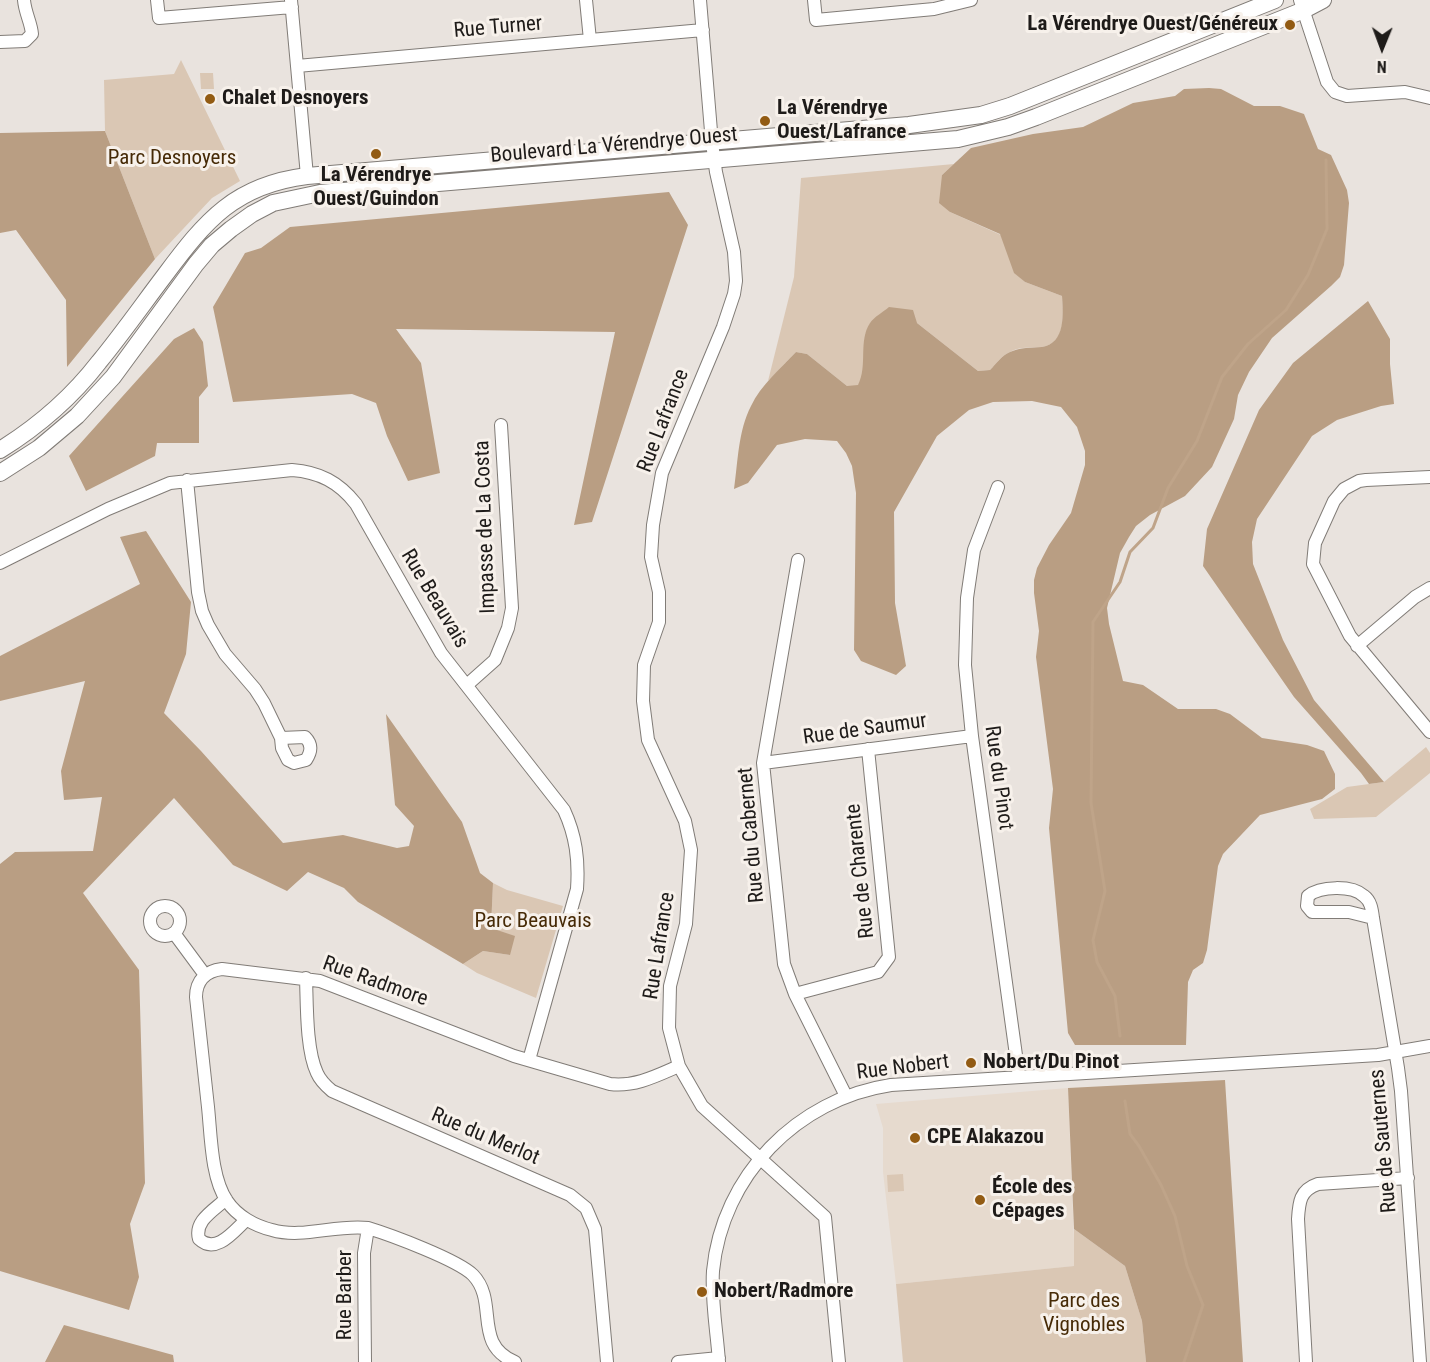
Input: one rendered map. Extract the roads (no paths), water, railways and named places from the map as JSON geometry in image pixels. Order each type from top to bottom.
[{"type":"main road","name":"Boulevard La Vérendrye Ouest","points":[[0,473],[39,448],[77,416],[113,376],[212,245],[252,214],[273,203],[320,193],[714,151],[981,115],[1033,97],[1275,0]]},
{"type":"main road","name":"Boulevard La Vérendrye Ouest","points":[[0,450],[59,405],[98,364],[191,241],[209,221],[232,202],[262,186],[307,176],[714,151],[958,139],[983,134],[1036,117],[1302,5],[1323,0]]},
{"type":"street","points":[[0,42],[25,40],[32,34],[31,24],[25,13],[24,0]]},
{"type":"street","points":[[157,0],[159,18],[291,3],[307,176]]},
{"type":"street","points":[[586,0],[590,40]]},
{"type":"street","name":"Rue Lafrance","points":[[700,0],[714,151],[734,252],[736,282],[723,327],[662,473],[653,525],[651,557],[659,592],[659,622],[644,665],[643,692],[648,740],[685,821],[691,850],[687,924],[670,986],[669,1028],[679,1066],[702,1106],[825,1217],[838,1362]]},
{"type":"street","points":[[814,0],[816,20],[934,9],[971,0]]},
{"type":"street","points":[[1302,5],[1327,82],[1335,92],[1347,96],[1405,92],[1430,98]]},
{"type":"street","name":"Rue Turner","points":[[297,66],[703,30]]},
{"type":"street","name":"Impasse de La Costa","points":[[468,684],[495,660],[508,628],[512,608],[501,425]]},
{"type":"street","name":"Rue Beauvais","points":[[0,563],[108,509],[170,483],[292,470],[309,471],[335,483],[347,492],[441,652],[564,810],[572,831],[578,860],[574,905],[529,1060]]},
{"type":"street","points":[[1430,477],[1366,480],[1344,489],[1334,501],[1315,543],[1313,557],[1316,572],[1344,627],[1430,730]]},
{"type":"street","points":[[187,480],[198,592],[202,611],[214,639],[255,689],[281,738]]},
{"type":"street","name":"Rue du Pinot","points":[[998,487],[974,550],[967,598],[965,665],[972,736],[1018,1077]]},
{"type":"street","name":"Rue du Cabernet","points":[[798,560],[763,763],[784,964],[795,994],[846,1096]]},
{"type":"street","points":[[1358,646],[1415,597],[1430,588]]},
{"type":"street","name":"Rue de Saumur","points":[[763,763],[972,736]]},
{"type":"street","name":"Rue de Charente","points":[[795,994],[878,972],[889,957],[868,749]]},
{"type":"street","name":"Rue de Sauternes","points":[[1373,918],[1349,912],[1312,912],[1307,906],[1308,896],[1318,889],[1359,892],[1368,900],[1373,918],[1403,1107],[1420,1362]]},
{"type":"street","points":[[174,933],[204,975],[196,990],[196,997],[213,1152],[219,1184],[226,1199],[246,1220],[273,1231],[286,1233],[353,1226],[368,1227],[456,1264],[473,1275],[482,1289],[488,1330],[494,1347],[500,1354],[514,1362]]},
{"type":"street","name":"Rue Radmore","points":[[204,975],[213,970],[222,969],[320,981],[529,1060],[621,1085],[645,1081],[679,1066]]},
{"type":"street","name":"Rue du Merlot","points":[[306,978],[309,1037],[313,1063],[317,1074],[332,1091],[570,1195],[586,1208],[595,1228],[607,1362]]},
{"type":"street","name":"Rue Nobert","points":[[719,1360],[714,1297],[716,1254],[734,1198],[759,1158],[782,1134],[830,1102],[891,1085],[1396,1053],[1430,1046]]},
{"type":"street","points":[[1306,1362],[1298,1219],[1299,1201],[1302,1194],[1311,1186],[1318,1184],[1408,1178]]},
{"type":"street","points":[[226,1199],[200,1222],[197,1228],[199,1239],[209,1245],[215,1245],[246,1220]]},
{"type":"street","name":"Rue Barber","points":[[365,1362],[364,1253],[368,1227]]},
{"type":"street","points":[[678,1362],[719,1360]]},
{"type":"waterway","points":[[1120,1036],[1115,996],[1097,962],[1093,940],[1105,891],[1091,803],[1093,622],[1120,582],[1130,552],[1153,528],[1168,488],[1197,441],[1222,377],[1248,344],[1286,310],[1308,275],[1327,229],[1326,160]]},
{"type":"waterway","points":[[1125,1101],[1130,1134],[1161,1185],[1175,1216],[1187,1266],[1203,1305],[1184,1362]]},
{"type":"place","name":"La Vérendrye Ouest/Généreux","points":[[1290,25]]},
{"type":"place","name":"Chalet Desnoyers","points":[[210,99]]},
{"type":"place","name":"La Vérendrye Ouest/Lafrance","points":[[765,121]]},
{"type":"place","name":"La Vérendrye Ouest/Guindon","points":[[376,154]]},
{"type":"place","name":"Nobert/Du Pinot","points":[[971,1063]]},
{"type":"place","name":"CPE Alakazou","points":[[915,1138]]},
{"type":"place","name":"École des Cépages","points":[[980,1200]]},
{"type":"place","name":"Nobert/Radmore","points":[[702,1292]]},
{"type":"park label","name":"Parc Desnoyers","points":[[172,159]]},
{"type":"park label","name":"Parc Beauvais","points":[[533,922]]},
{"type":"park label","name":"Parc des Vignobles","points":[[1084,1314]]}]
